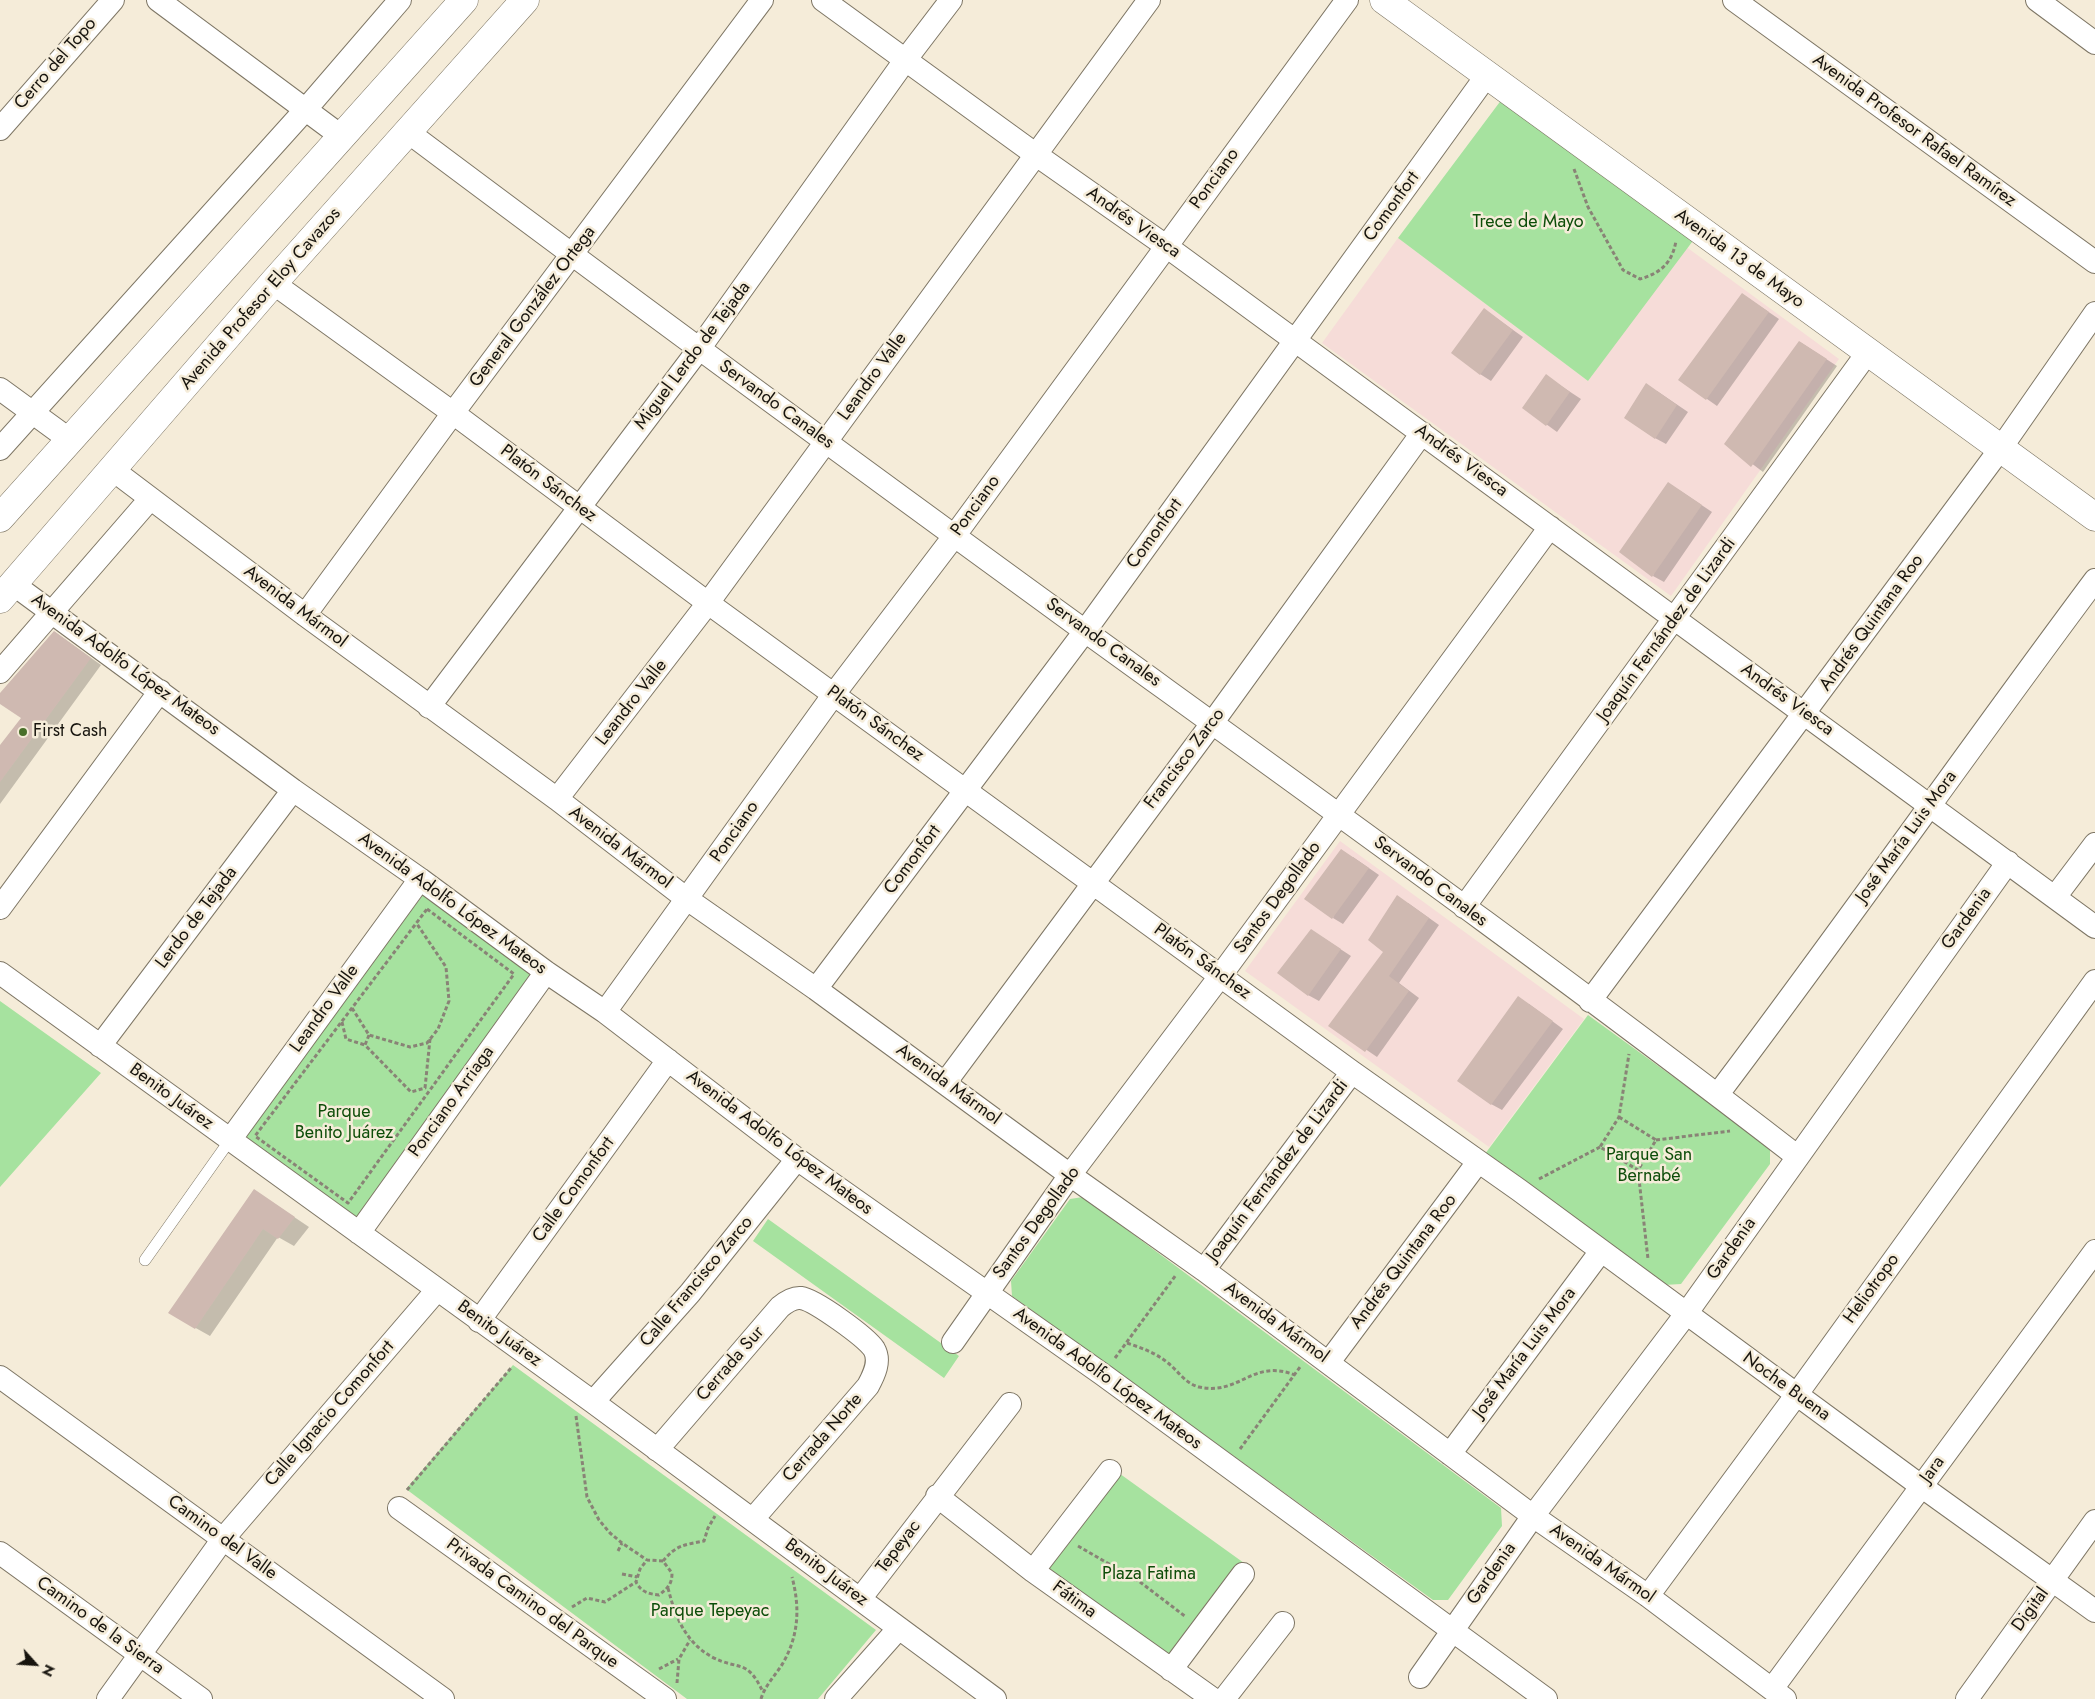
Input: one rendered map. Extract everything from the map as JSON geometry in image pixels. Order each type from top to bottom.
[{"type":"main road","points":[[0,518],[464,0]]},
{"type":"main road","name":"Avenida Profesor Eloy Cavazos","points":[[7,592],[274,283],[525,0]]},
{"type":"main road","name":"Avenida 13 de Mayo","points":[[1384,0],[2095,517]]},
{"type":"street","name":"Cerro del Topo","points":[[0,129],[113,0]]},
{"type":"street","points":[[158,0],[341,136]]},
{"type":"street","points":[[0,449],[306,109],[400,0]]},
{"type":"street","name":"General González Ortega","points":[[305,615],[453,413],[762,0]]},
{"type":"street","name":"Andrés Viesca","points":[[823,0],[1035,154],[1166,246],[2095,926]]},
{"type":"street","name":"Miguel Lerdo de Tejada","points":[[430,707],[699,349],[906,59],[951,0]]},
{"type":"street","name":"Leandro Valle","points":[[557,799],[708,603],[1149,0]]},
{"type":"street","name":"Ponciano","points":[[605,1012],[834,694],[955,535],[1347,0]]},
{"type":"street","name":"Avenida Profesor Rafael Ramírez","points":[[1734,0],[2095,262]]},
{"type":"street","points":[[2037,0],[2095,43]]},
{"type":"street","name":"Comonfort","points":[[816,989],[1085,630],[1487,76]]},
{"type":"street","name":"Servando Canales","points":[[408,132],[699,349],[1339,814],[1718,1094],[1798,1157]]},
{"type":"street","name":"Platón Sánchez","points":[[274,283],[453,413],[708,603],[1478,1162]]},
{"type":"street","name":"Andrés Quintana Roo","points":[[1590,1001],[1806,713],[2001,448],[2095,313]]},
{"type":"street","name":"Joaquín Fernández de Lizardi","points":[[1464,907],[1868,352]]},
{"type":"street","points":[[0,389],[70,440]]},
{"type":"street","name":"Francisco Zarco","points":[[945,1083],[1213,722],[1422,433]]},
{"type":"street","name":"Avenida Mármol","points":[[113,470],[305,615],[557,799],[688,899],[816,989],[1321,1356],[1450,1454],[1648,1596],[1778,1694]]},
{"type":"street","points":[[0,672],[150,499]]},
{"type":"street","name":"Santos Degollado","points":[[953,1342],[1070,1175],[1220,976],[1550,527]]},
{"type":"street","name":"José María Luis Mora","points":[[1718,1094],[1814,967],[1929,805],[2095,580]]},
{"type":"street","name":"Avenida Adolfo López Mateos","points":[[7,592],[52,612],[293,790],[420,879],[546,972],[605,1012],[797,1160],[1102,1374],[1546,1699]]},
{"type":"street","points":[[0,908],[160,691]]},
{"type":"street","name":"Lerdo de Tejada","points":[[100,1046],[293,790]]},
{"type":"street","points":[[2055,898],[2095,844]]},
{"type":"street","name":"Gardenia","points":[[1420,1677],[1534,1516],[1686,1314],[2008,862]]},
{"type":"street","name":"Leandro Valle","points":[[230,1140],[420,879]]},
{"type":"street","name":"Ponciano Arriaga","points":[[359,1233],[546,972]]},
{"type":"street","name":"Benito Juárez","points":[[0,973],[479,1320],[588,1409],[657,1450],[995,1699]]},
{"type":"street","name":"Heliotropo","points":[[1648,1596],[1797,1394],[2095,981]]},
{"type":"street","name":"Calle Comonfort","points":[[479,1320],[668,1060]]},
{"type":"street","name":"Joaquín Fernández de Lizardi","points":[[1196,1265],[1352,1072]]},
{"type":"street","name":"Calle Francisco Zarco","points":[[588,1409],[690,1293],[797,1160]]},
{"type":"street","name":"Andrés Quintana Roo","points":[[1321,1356],[1478,1162]]},
{"type":"street","name":"Noche Buena","points":[[1478,1162],[2095,1611]]},
{"type":"street","name":"José María Luis Mora","points":[[1450,1454],[1601,1251]]},
{"type":"street","name":"Jara","points":[[1778,1694],[1921,1486],[2095,1251]]},
{"type":"street","name":"Calle Ignacio Comonfort","points":[[108,1699],[223,1539],[437,1290]]},
{"type":"street","name":"Cerrada Sur","points":[[657,1450],[780,1307],[790,1299],[800,1297],[815,1302],[864,1339],[874,1350]]},
{"type":"street","name":"Cerrada Norte","points":[[753,1519],[868,1386],[877,1363],[874,1350]]},
{"type":"street","name":"Camino del Valle","points":[[0,1377],[443,1699]]},
{"type":"street","name":"Tepeyac","points":[[860,1598],[1010,1404]]},
{"type":"street","points":[[1034,1571],[1110,1471]]},
{"type":"street","name":"Fátima","points":[[937,1496],[1034,1571],[1213,1699]]},
{"type":"street","name":"Privada Camino del Parque","points":[[406,1501],[671,1695]]},
{"type":"street","name":"Digital","points":[[1967,1699],[2095,1521]]},
{"type":"street","name":"Camino de la Sierra","points":[[0,1553],[201,1699]]},
{"type":"street","points":[[1171,1670],[1243,1574]]},
{"type":"street","points":[[1224,1699],[1283,1623]]},
{"type":"street","points":[[836,1699],[899,1628]]},
{"type":"lane","points":[[145,1260],[230,1140]]},
{"type":"path","points":[[1572,163],[1588,207],[1623,270],[1640,279],[1655,274],[1673,254],[1678,235],[1678,215]]},
{"type":"path","points":[[427,909],[514,974],[348,1203],[255,1136],[417,924],[427,909]]},
{"type":"path","points":[[352,1008],[369,1035],[410,1047],[427,1043],[438,1029],[449,1001],[446,967],[417,924]]},
{"type":"path","points":[[342,1022],[346,1038],[365,1044],[412,1092],[425,1088],[430,1039]]},
{"type":"path","points":[[1519,1190],[1600,1146],[1619,1117],[1633,1032]]},
{"type":"path","points":[[365,1044],[369,1035]]},
{"type":"path","points":[[1619,1117],[1656,1140],[1759,1127]]},
{"type":"path","points":[[1651,1288],[1638,1170],[1656,1140]]},
{"type":"path","points":[[1600,1146],[1638,1170]]},
{"type":"path","points":[[1102,1374],[1196,1265]]},
{"type":"path","points":[[1127,1343],[1148,1350],[1168,1363],[1197,1387],[1229,1386],[1244,1380],[1256,1372],[1271,1369],[1283,1370],[1295,1375]]},
{"type":"path","points":[[1228,1465],[1295,1375],[1321,1356]]},
{"type":"path","points":[[406,1501],[406,1489],[513,1365]]},
{"type":"path","points":[[588,1409],[576,1410],[587,1497],[599,1520],[622,1543],[647,1560],[663,1561],[679,1546],[704,1541],[708,1528],[717,1514]]},
{"type":"path","points":[[1060,1536],[1140,1582],[1202,1629]]},
{"type":"path","points":[[618,1551],[622,1543]]},
{"type":"path","points":[[567,1609],[587,1598],[605,1602],[636,1582],[640,1568],[647,1560]]},
{"type":"path","points":[[636,1582],[640,1589],[651,1594],[659,1595],[668,1588],[672,1580],[672,1572],[663,1561]]},
{"type":"path","points":[[622,1574],[638,1576]]},
{"type":"path","points":[[761,1699],[763,1692],[784,1661],[796,1628],[798,1598],[792,1575]]},
{"type":"path","points":[[668,1588],[673,1610],[690,1640],[712,1657],[736,1664],[753,1673],[763,1692]]},
{"type":"path","points":[[671,1695],[679,1659],[690,1640]]},
{"type":"path","points":[[652,1673],[679,1659]]},
{"type":"shaded area","points":[[1398,238],[1588,381],[1685,246],[1839,359],[1671,596],[1322,343]]},
{"type":"shaded area","points":[[1340,841],[1584,1019],[1489,1147],[1245,971]]},
{"type":"green space","name":"Trece de Mayo","points":[[1508,91],[1695,238],[1588,381],[1398,238]]},
{"type":"green space","name":"Parque Benito Juárez","points":[[423,895],[538,978],[359,1233],[238,1139]]},
{"type":"green space","points":[[0,1001],[101,1073],[0,1187]]},
{"type":"green space","name":"Parque San Bernabé","points":[[1588,1015],[1770,1147],[1770,1164],[1681,1284],[1664,1285],[1485,1154]]},
{"type":"green space","points":[[1083,1197],[1501,1508],[1502,1526],[1448,1600],[1433,1600],[1012,1296],[1011,1281],[1070,1199]]},
{"type":"green space","points":[[768,1219],[959,1356],[944,1378],[753,1241]]},
{"type":"green space","name":"Parque Tepeyac","points":[[513,1365],[876,1630],[818,1699],[687,1699],[406,1489]]},
{"type":"green space","name":"Plaza Fatima","points":[[1116,1471],[1244,1563],[1167,1669],[1039,1573]]},
{"type":"building","points":[[1742,293],[1769,312],[1706,400],[1678,380]]},
{"type":"building","points":[[1484,308],[1513,330],[1480,375],[1451,353]]},
{"type":"building","points":[[1799,341],[1827,359],[1751,467],[1724,444]]},
{"type":"building","points":[[1546,374],[1570,392],[1546,426],[1522,408]]},
{"type":"building","points":[[1646,383],[1677,405],[1655,439],[1624,418]]},
{"type":"building","points":[[1668,482],[1702,505],[1652,577],[1619,552]]},
{"type":"building","points":[[54,631],[91,658],[0,782],[0,745],[21,718],[0,704],[0,693]]},
{"type":"building","points":[[1341,849],[1369,868],[1332,919],[1304,899]]},
{"type":"building","points":[[1397,895],[1429,918],[1389,976],[1409,991],[1365,1052],[1328,1026],[1383,952],[1368,940]]},
{"type":"building","points":[[1311,929],[1341,949],[1308,996],[1277,973]]},
{"type":"building","points":[[1518,996],[1553,1021],[1491,1105],[1457,1081]]},
{"type":"building","points":[[254,1189],[295,1217],[278,1239],[263,1229],[195,1329],[168,1313]]},
{"type":"place","name":"First Cash","points":[[23,732]]}]
